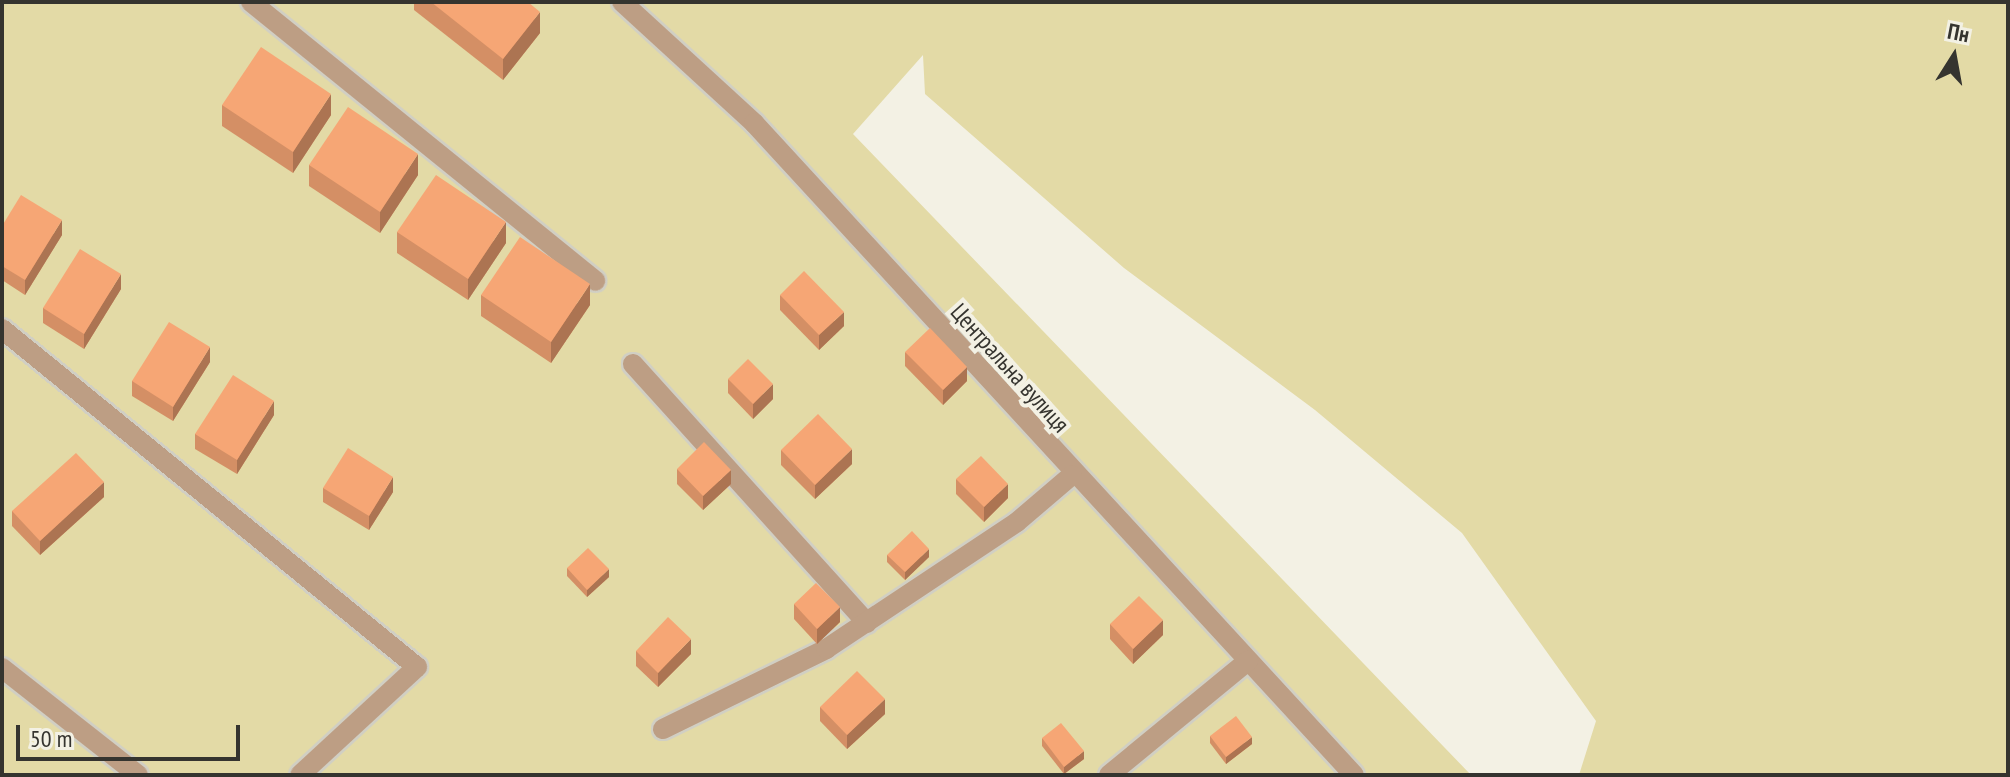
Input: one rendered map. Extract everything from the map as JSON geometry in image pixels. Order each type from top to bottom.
[{"type":"street","points":[[251,2],[595,281]]},
{"type":"street","name":"Центральна вулиця","points":[[622,2],[754,123],[1072,475],[1354,775]]},
{"type":"street","points":[[2,329],[417,667],[300,775]]},
{"type":"street","points":[[633,364],[867,623]]},
{"type":"street","points":[[663,729],[826,649],[1017,522],[1072,475]]},
{"type":"street","points":[[1109,775],[1248,661]]},
{"type":"street","points":[[2,668],[138,775]]},
{"type":"shaded area","points":[[2,2],[2008,2],[2008,775],[1579,775],[1596,721],[1462,533],[1315,410],[1124,268],[925,94],[923,55],[853,134],[1471,775],[2,775]]},
{"type":"building","points":[[431,2],[528,2],[540,12],[503,59]]},
{"type":"building","points":[[261,47],[331,94],[293,152],[222,105]]},
{"type":"building","points":[[348,107],[418,154],[380,212],[309,165]]},
{"type":"building","points":[[436,175],[506,222],[468,279],[397,232]]},
{"type":"building","points":[[21,195],[62,220],[25,280],[2,266],[2,226]]},
{"type":"building","points":[[520,237],[590,284],[551,342],[481,295]]},
{"type":"building","points":[[80,249],[121,274],[84,334],[43,308]]},
{"type":"building","points":[[804,271],[844,312],[819,335],[780,295]]},
{"type":"building","points":[[169,322],[210,347],[173,407],[132,381]]},
{"type":"building","points":[[930,328],[967,367],[943,390],[905,352]]},
{"type":"building","points":[[748,359],[773,384],[753,404],[728,379]]},
{"type":"building","points":[[233,375],[274,401],[237,460],[195,434]]},
{"type":"building","points":[[818,414],[852,449],[815,485],[781,450]]},
{"type":"building","points":[[704,442],[731,470],[703,496],[677,469]]},
{"type":"building","points":[[348,448],[393,477],[369,516],[323,488]]},
{"type":"building","points":[[76,453],[104,482],[40,541],[12,511]]},
{"type":"building","points":[[981,456],[1008,484],[984,507],[956,479]]},
{"type":"building","points":[[912,531],[929,549],[905,572],[887,555]]},
{"type":"building","points":[[588,548],[609,569],[587,590],[567,568]]},
{"type":"building","points":[[816,583],[840,607],[817,629],[794,604]]},
{"type":"building","points":[[1139,596],[1163,620],[1133,649],[1110,624]]},
{"type":"building","points":[[668,617],[691,639],[658,673],[636,651]]},
{"type":"building","points":[[857,671],[885,699],[847,735],[820,707]]},
{"type":"building","points":[[1236,716],[1252,737],[1226,757],[1210,736]]},
{"type":"building","points":[[1061,723],[1084,751],[1064,767],[1042,738]]}]
